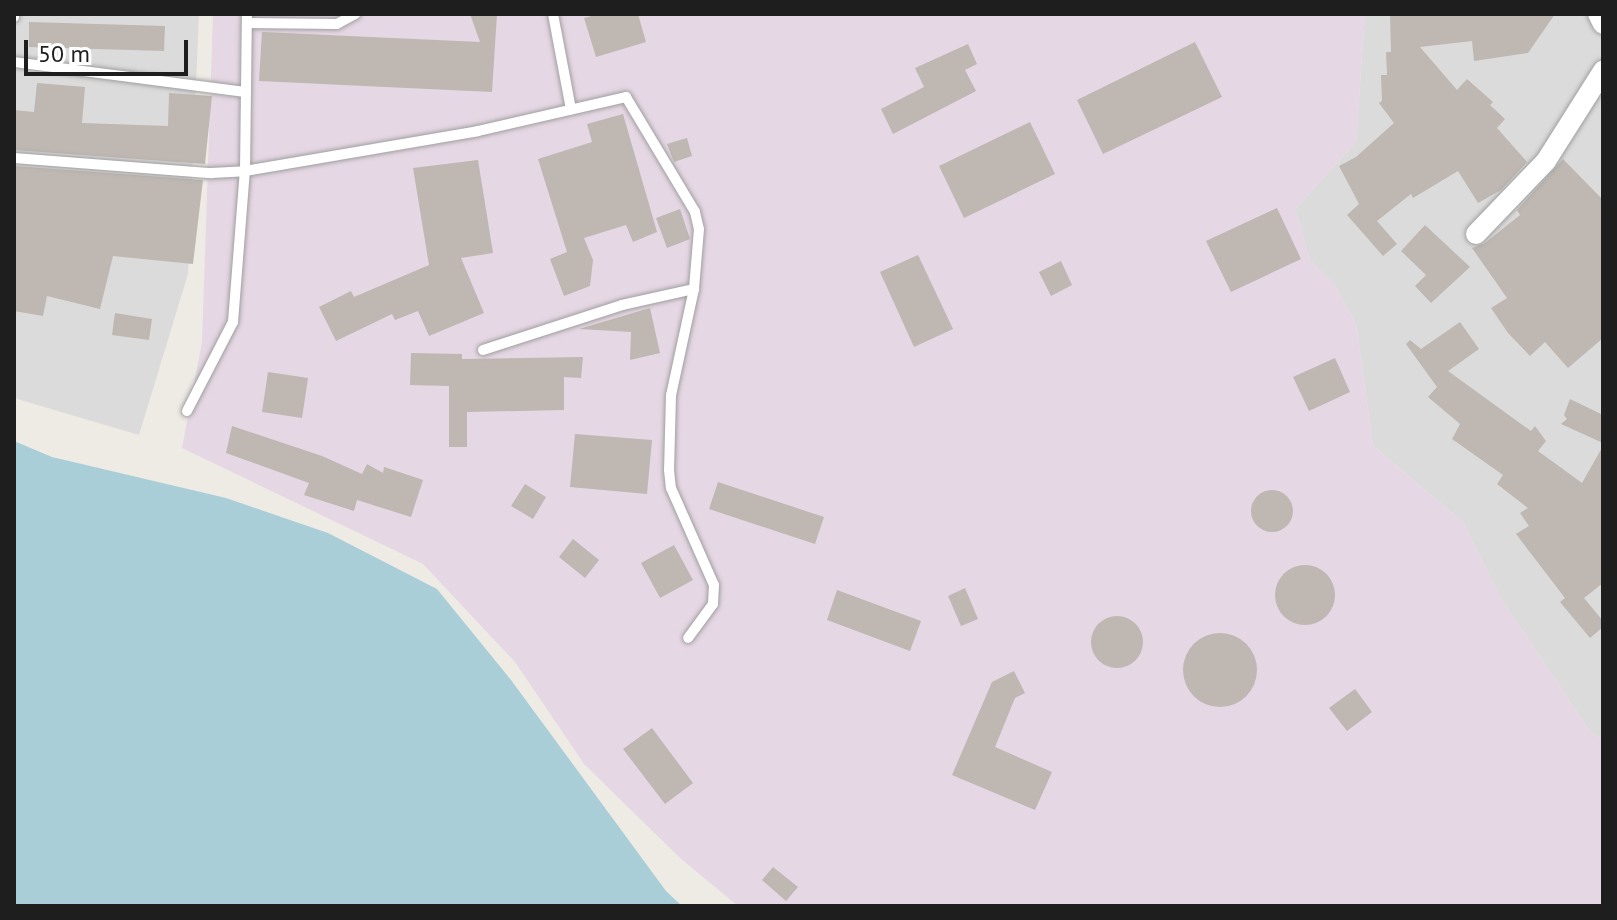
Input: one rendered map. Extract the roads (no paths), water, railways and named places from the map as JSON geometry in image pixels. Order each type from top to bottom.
[{"type":"street","points":[[1598,14],[1603,24]]},
{"type":"street","points":[[1476,234],[1546,161],[1603,71]]},
{"type":"lane","points":[[187,411],[233,322],[245,171],[247,19],[337,24],[355,14]]},
{"type":"lane","points":[[553,14],[571,109]]},
{"type":"lane","points":[[14,62],[244,92]]},
{"type":"lane","points":[[14,158],[211,173],[245,171],[478,131],[626,97],[695,212],[699,229],[694,289],[671,395],[669,470],[671,488],[714,585],[713,604],[688,638]]},
{"type":"lane","points":[[483,350],[622,305],[694,289]]},
{"type":"water","points":[[14,441],[52,457],[226,498],[328,533],[437,589],[511,680],[666,891],[682,906],[14,906]]}]
